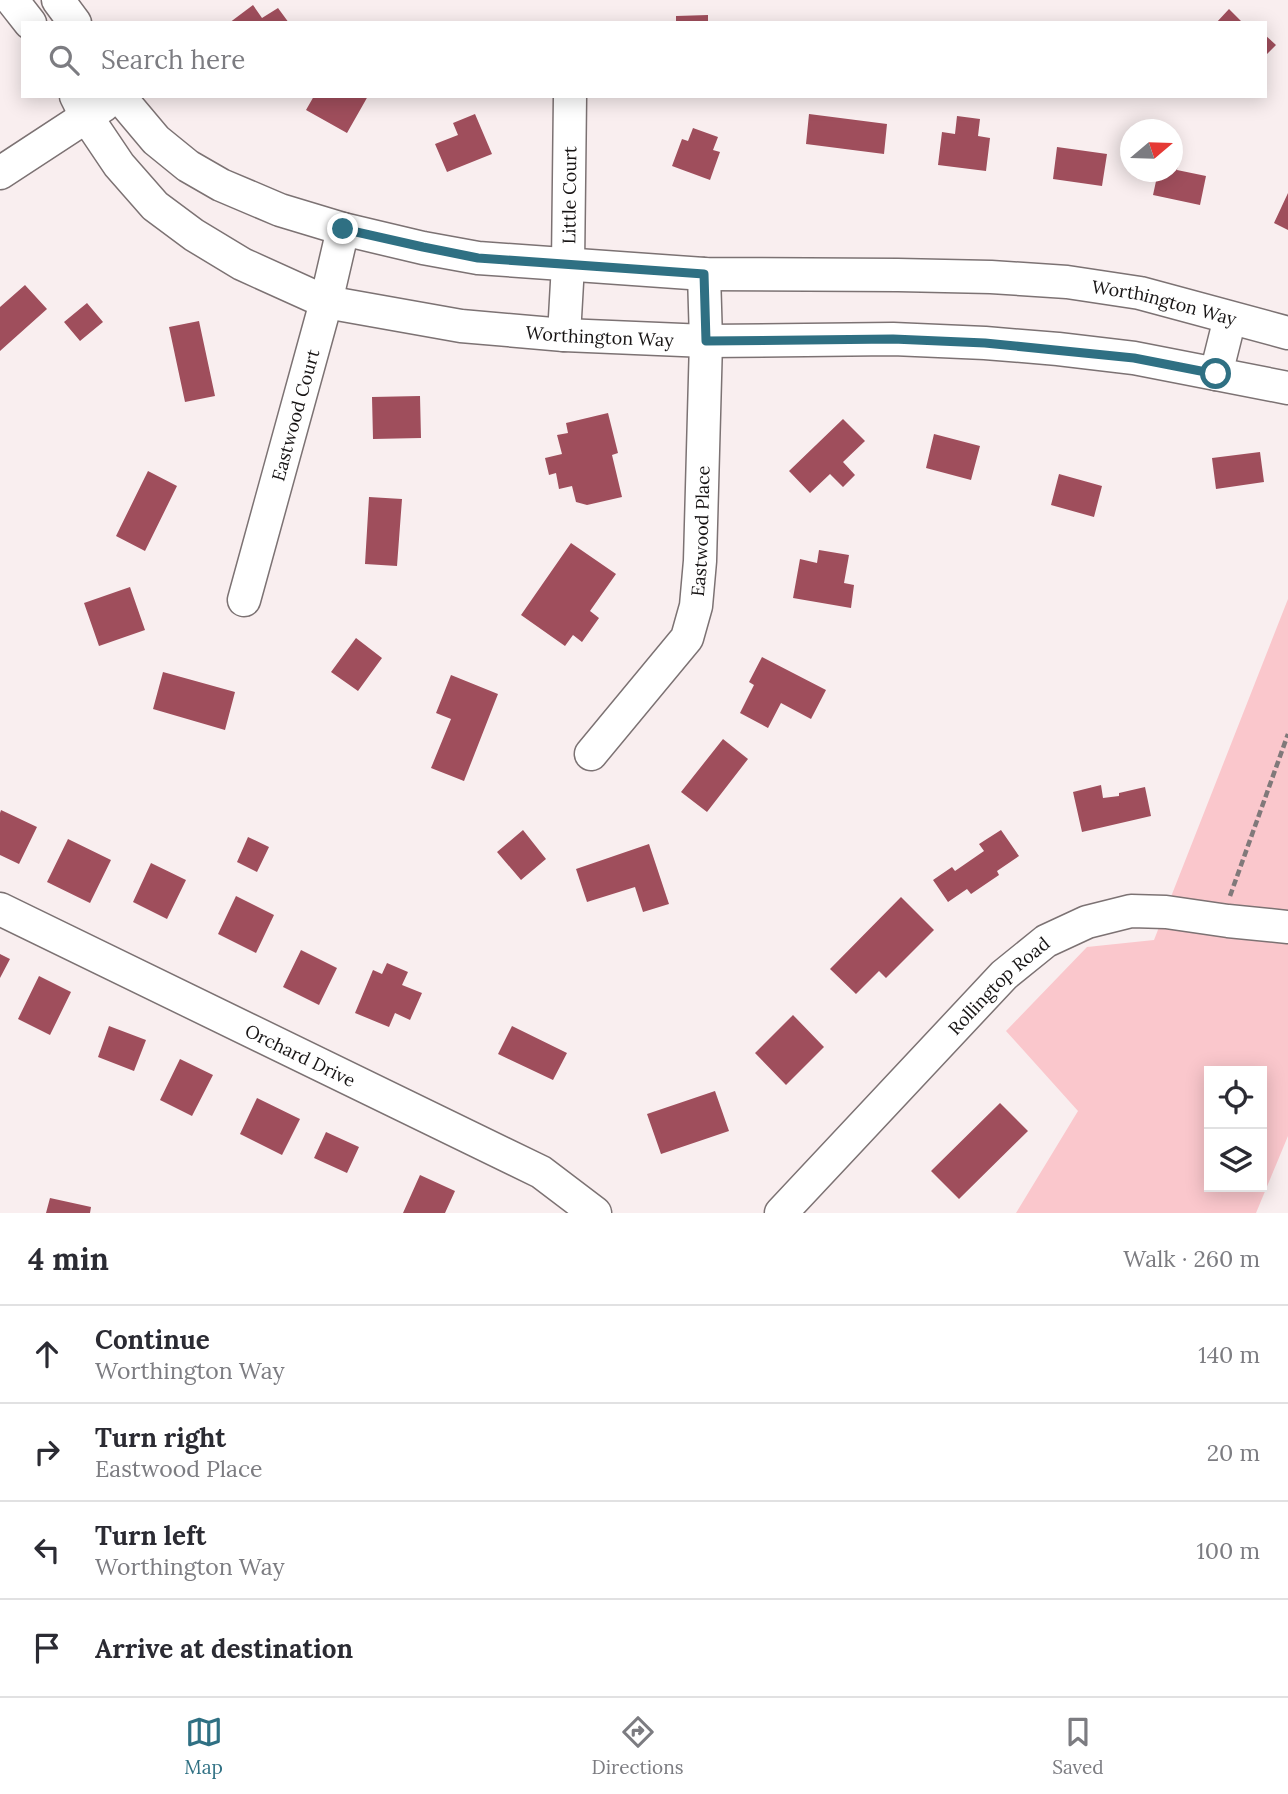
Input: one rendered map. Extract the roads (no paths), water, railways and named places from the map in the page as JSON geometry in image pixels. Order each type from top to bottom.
[{"type":"street","points":[[12,0],[28,21]]},
{"type":"street","points":[[58,0],[74,21]]},
{"type":"street","points":[[0,173],[81,106],[111,98]]},
{"type":"street","name":"Worthington Way","points":[[120,98],[156,140],[188,166],[221,185],[281,210],[343,229],[423,247],[478,258],[704,274],[991,277],[1067,282],[1140,293],[1288,333]]},
{"type":"street","name":"Little Court","points":[[564,335],[568,265],[570,98]]},
{"type":"street","name":"Worthington Way","points":[[81,106],[119,165],[155,206],[194,235],[242,264],[326,302],[461,326],[564,335],[706,341],[893,339],[985,343],[1134,358],[1288,388]]},
{"type":"street","name":"Eastwood Court","points":[[244,600],[326,302],[343,229]]},
{"type":"street","name":"Eastwood Place","points":[[592,754],[687,638],[696,606],[700,561],[706,341],[704,274]]},
{"type":"street","points":[[1216,374],[1230,318]]},
{"type":"street","name":"Orchard Drive","points":[[0,909],[541,1172],[595,1213]]},
{"type":"street","name":"Rollingtop Road","points":[[781,1213],[1004,975],[1046,941],[1087,922],[1130,911],[1166,912],[1288,927]]}]
